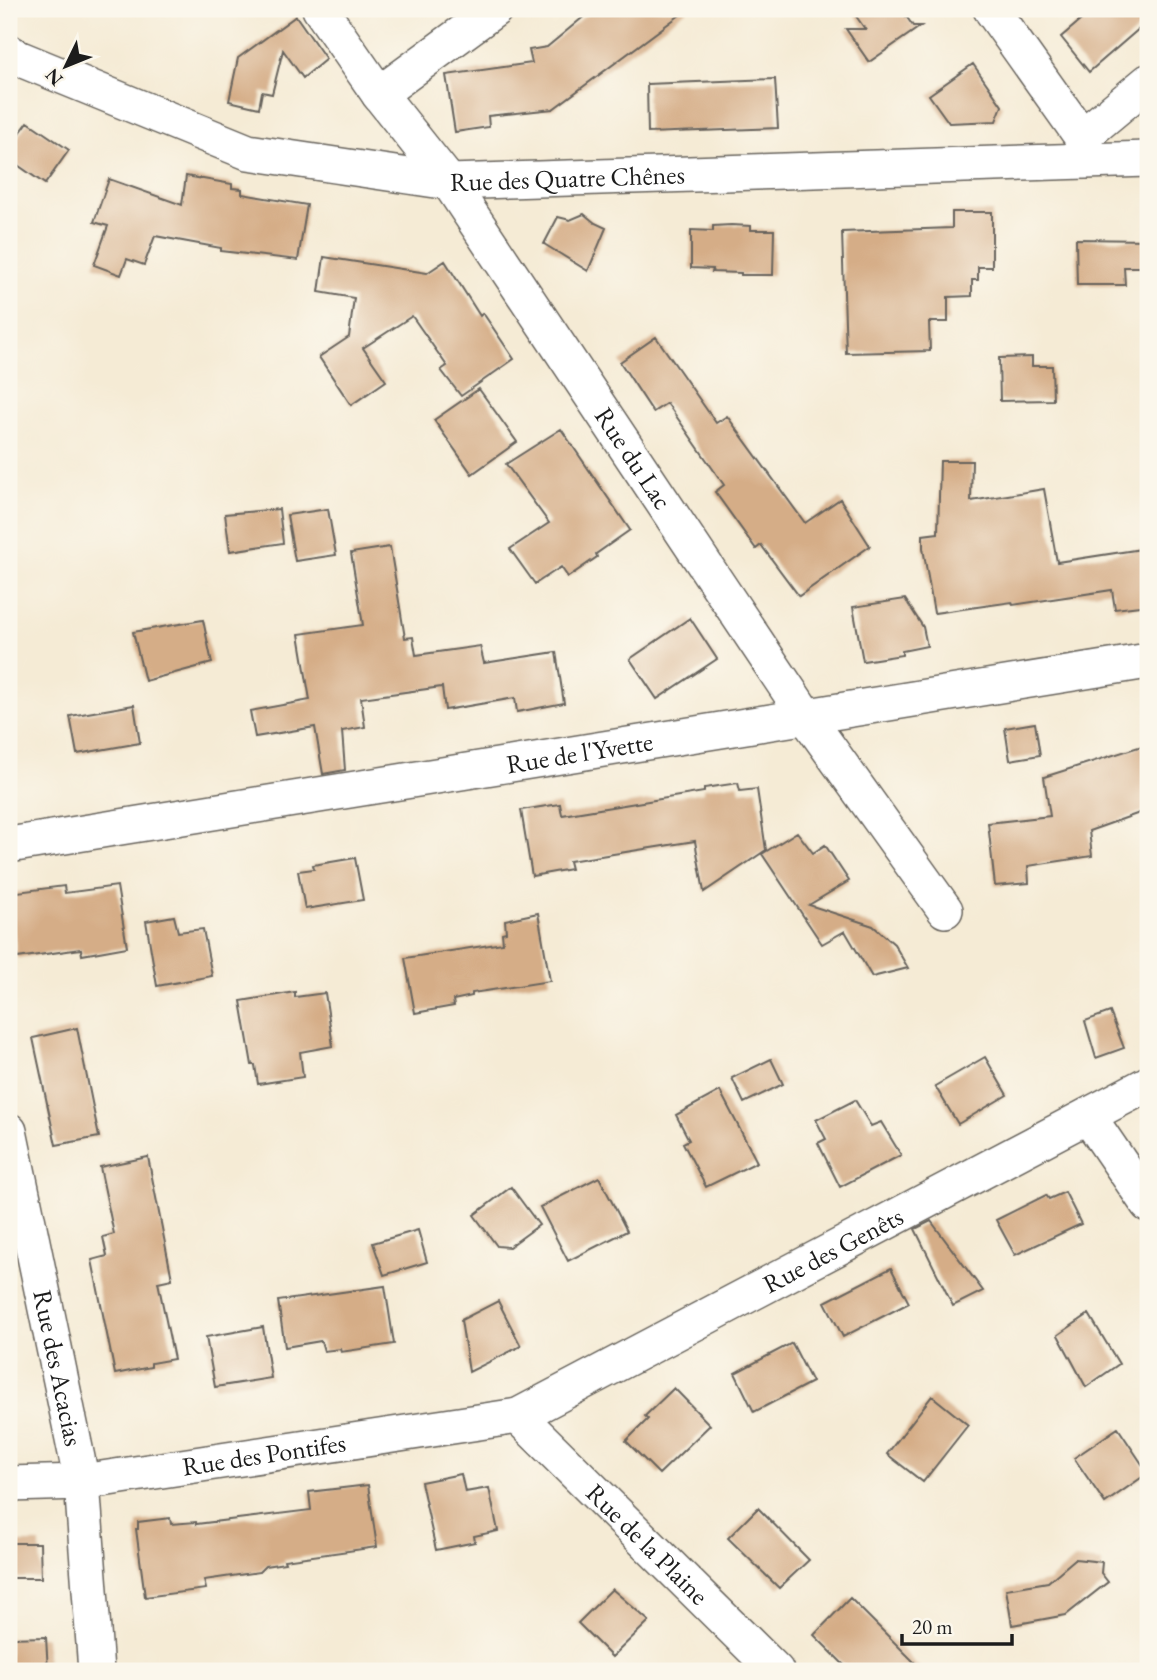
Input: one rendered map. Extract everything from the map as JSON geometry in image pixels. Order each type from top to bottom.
[{"type":"street","name":"Rue du Lac","points":[[320,9],[379,94],[449,182],[805,715],[945,910]]},
{"type":"street","points":[[379,94],[495,9]]},
{"type":"street","points":[[991,9],[1083,148],[1148,82]]},
{"type":"street","name":"Rue des Quatre Chênes","points":[[9,52],[248,152],[449,182],[1083,148],[1148,159]]},
{"type":"street","name":"Rue de l'Yvette","points":[[9,845],[1148,661]]},
{"type":"street","name":"Rue des Genêts","points":[[518,1416],[1148,1084]]},
{"type":"street","points":[[1088,1116],[1148,1204]]},
{"type":"street","name":"Rue des Acacias","points":[[9,1131],[82,1482],[96,1671]]},
{"type":"street","name":"Rue des Pontifes","points":[[9,1484],[82,1482],[518,1416]]},
{"type":"street","name":"Rue de la Plaine","points":[[518,1416],[776,1671]]},
{"type":"building","points":[[593,9],[688,9],[553,109],[488,116],[489,127],[455,132],[446,75],[532,63],[529,50],[547,47]]},
{"type":"building","points":[[851,9],[901,9],[913,26],[921,26],[869,62],[846,29],[865,29]]},
{"type":"building","points":[[1094,9],[1148,9],[1148,21],[1089,72],[1061,37]]},
{"type":"building","points":[[296,16],[326,59],[303,78],[283,50],[272,94],[262,92],[259,108],[229,101],[238,58]]},
{"type":"building","points":[[973,64],[1002,106],[996,121],[949,123],[929,95]]},
{"type":"building","points":[[775,79],[778,128],[648,133],[647,84]]},
{"type":"building","points":[[28,122],[69,150],[45,184],[9,159],[9,148]]},
{"type":"building","points":[[186,176],[232,184],[232,188],[242,189],[242,194],[307,205],[298,260],[221,251],[221,248],[155,236],[144,265],[127,259],[121,275],[94,265],[108,226],[94,222],[109,179],[182,205]]},
{"type":"building","points":[[952,212],[992,212],[992,267],[978,267],[978,280],[972,280],[972,296],[948,297],[948,322],[929,322],[930,351],[846,353],[842,232],[952,228]]},
{"type":"building","points":[[584,214],[606,228],[588,271],[544,244],[558,217],[570,220]]},
{"type":"building","points":[[713,226],[751,226],[751,230],[774,230],[773,275],[741,275],[691,268],[691,230],[713,231]]},
{"type":"building","points":[[1076,239],[1148,240],[1148,267],[1124,267],[1125,285],[1077,285]]},
{"type":"building","points":[[324,257],[427,273],[445,261],[480,316],[483,313],[514,359],[461,396],[441,370],[447,366],[412,316],[363,348],[386,381],[351,405],[319,357],[349,337],[354,298],[319,292]]},
{"type":"building","points":[[656,337],[716,423],[727,416],[805,523],[840,499],[870,546],[799,596],[761,545],[756,549],[715,492],[724,485],[667,403],[653,412],[620,362]]},
{"type":"building","points":[[1032,357],[1032,366],[1052,366],[1053,400],[1000,401],[999,358]]},
{"type":"building","points":[[479,389],[517,442],[472,474],[434,420]]},
{"type":"building","points":[[561,429],[630,530],[568,577],[561,567],[535,584],[510,549],[549,523],[506,464]]},
{"type":"building","points":[[940,461],[972,461],[971,501],[1044,489],[1057,562],[1148,548],[1148,605],[1115,609],[1112,590],[1013,605],[1012,602],[934,613],[923,535],[938,533]]},
{"type":"building","points":[[279,509],[283,543],[230,551],[225,514]]},
{"type":"building","points":[[328,509],[336,555],[295,561],[287,515]]},
{"type":"building","points":[[390,547],[405,638],[413,637],[416,655],[480,646],[484,663],[556,652],[564,703],[517,712],[515,698],[445,710],[442,687],[361,698],[365,727],[342,731],[345,770],[323,774],[315,727],[255,737],[250,711],[310,700],[299,634],[363,625],[351,553]]},
{"type":"building","points":[[905,599],[923,627],[927,646],[902,651],[902,655],[863,661],[853,607]]},
{"type":"building","points":[[690,618],[717,659],[657,699],[630,659]]},
{"type":"building","points":[[203,620],[212,663],[145,681],[133,632]]},
{"type":"building","points":[[134,705],[140,743],[77,754],[70,716]]},
{"type":"building","points":[[1035,723],[1040,755],[1010,760],[1005,728]]},
{"type":"building","points":[[1148,744],[1148,810],[1089,831],[1092,856],[1028,866],[1029,883],[995,886],[988,823],[1050,816],[1044,777]]},
{"type":"building","points":[[738,783],[740,791],[757,789],[766,850],[704,892],[695,841],[569,861],[571,869],[532,876],[521,810],[560,804],[562,815],[704,792],[704,788]]},
{"type":"building","points":[[797,832],[813,853],[825,845],[849,881],[809,905],[873,926],[894,944],[908,968],[872,977],[845,931],[822,944],[762,854]]},
{"type":"building","points":[[355,858],[363,900],[305,909],[298,871],[314,869],[313,865]]},
{"type":"building","points":[[64,886],[65,893],[117,886],[127,947],[82,955],[81,949],[17,958],[9,893]]},
{"type":"building","points":[[538,913],[550,981],[472,993],[472,996],[453,1000],[454,1006],[415,1013],[405,958],[503,943],[505,920]]},
{"type":"building","points":[[174,916],[178,932],[203,929],[212,976],[157,986],[146,921]]},
{"type":"building","points":[[295,992],[295,997],[325,993],[333,1046],[300,1052],[303,1077],[258,1084],[241,1001]]},
{"type":"building","points":[[1110,1012],[1124,1048],[1096,1058],[1085,1021]]},
{"type":"building","points":[[77,1028],[99,1137],[56,1145],[33,1038]]},
{"type":"building","points":[[985,1057],[1007,1095],[958,1124],[935,1086]]},
{"type":"building","points":[[771,1059],[783,1084],[744,1103],[732,1078]]},
{"type":"building","points":[[720,1091],[757,1162],[706,1187],[683,1143],[689,1140],[676,1115]]},
{"type":"building","points":[[855,1100],[871,1126],[881,1122],[901,1155],[840,1187],[818,1143],[826,1139],[816,1120]]},
{"type":"building","points":[[148,1157],[172,1279],[158,1282],[174,1359],[115,1374],[92,1260],[107,1256],[103,1237],[114,1234],[100,1167]]},
{"type":"building","points":[[599,1177],[627,1231],[568,1261],[540,1207]]},
{"type":"building","points":[[511,1187],[539,1225],[509,1247],[497,1246],[474,1215]]},
{"type":"building","points":[[1065,1192],[1081,1224],[1015,1255],[996,1220],[1046,1195],[1049,1199]]},
{"type":"building","points":[[931,1221],[983,1291],[953,1306],[915,1229]]},
{"type":"building","points":[[418,1230],[427,1262],[384,1275],[373,1243]]},
{"type":"building","points":[[891,1268],[909,1303],[843,1337],[825,1302]]},
{"type":"building","points":[[385,1286],[394,1344],[341,1352],[340,1349],[324,1351],[321,1341],[285,1347],[278,1301]]},
{"type":"building","points":[[498,1301],[521,1346],[469,1372],[461,1320]]},
{"type":"building","points":[[1089,1314],[1119,1364],[1086,1387],[1058,1335]]},
{"type":"building","points":[[263,1327],[271,1378],[215,1387],[206,1337]]},
{"type":"building","points":[[792,1343],[812,1382],[754,1412],[735,1373]]},
{"type":"building","points":[[674,1388],[710,1425],[659,1474],[626,1441],[648,1419],[645,1416]]},
{"type":"building","points":[[932,1396],[968,1425],[923,1482],[887,1454]]},
{"type":"building","points":[[1118,1428],[1148,1473],[1105,1503],[1074,1458]]},
{"type":"building","points":[[461,1474],[465,1492],[489,1488],[498,1531],[474,1536],[475,1542],[436,1550],[421,1482]]},
{"type":"building","points":[[368,1485],[377,1547],[284,1560],[285,1563],[265,1566],[259,1572],[204,1580],[206,1589],[145,1597],[136,1529],[138,1522],[170,1518],[171,1524],[196,1524],[311,1510],[309,1492]]},
{"type":"building","points":[[758,1508],[809,1560],[779,1588],[728,1538]]},
{"type":"building","points":[[9,1543],[40,1543],[41,1578],[9,1578]]},
{"type":"building","points":[[1075,1559],[1102,1562],[1101,1573],[1108,1582],[1066,1615],[1012,1625],[1006,1589],[1048,1582]]},
{"type":"building","points":[[612,1589],[649,1621],[612,1657],[578,1623]]},
{"type":"building","points":[[850,1598],[923,1671],[850,1671],[814,1635]]},
{"type":"building","points":[[46,1637],[48,1671],[9,1671],[9,1638]]}]
